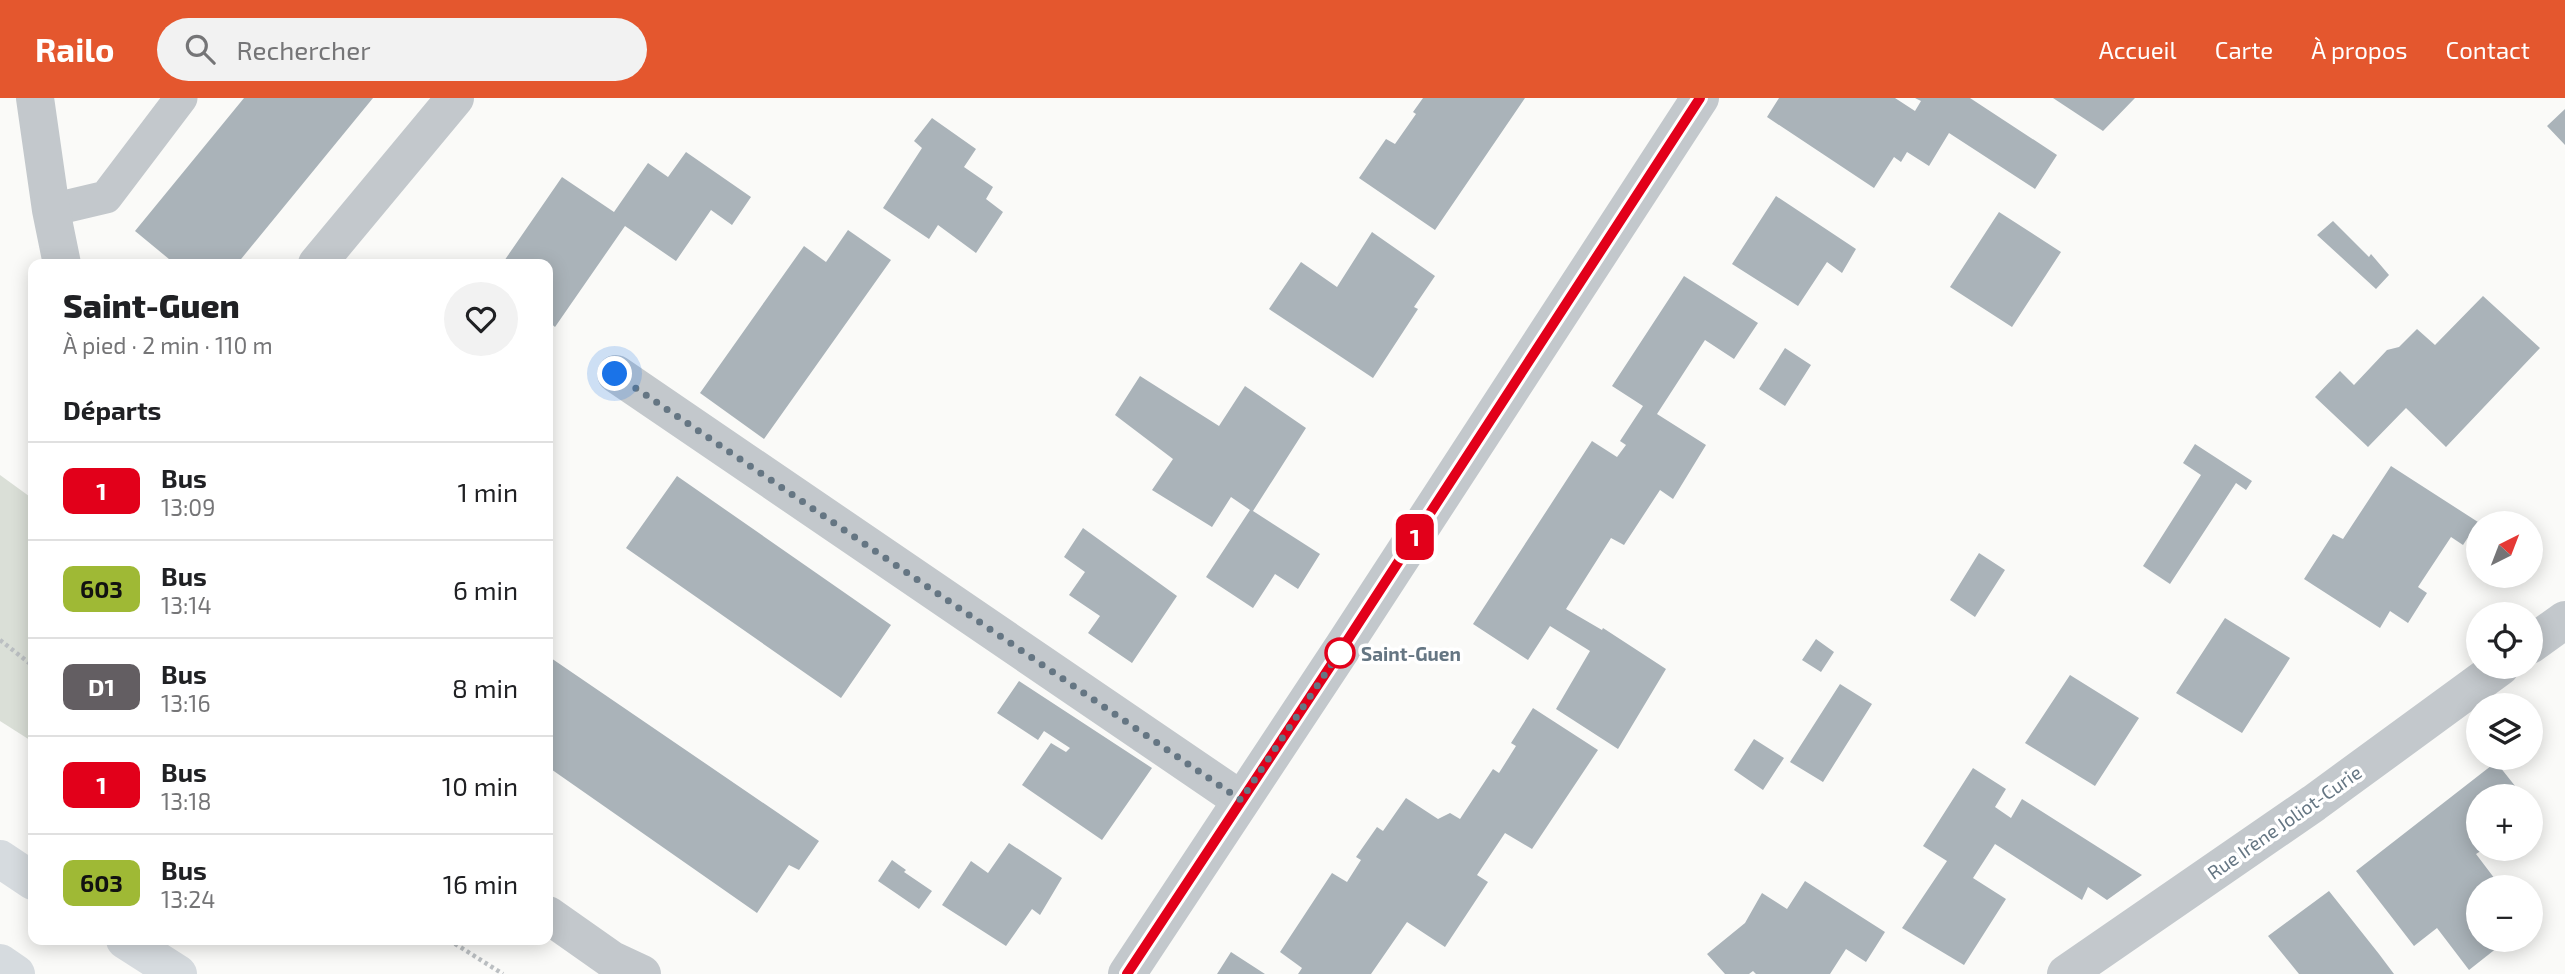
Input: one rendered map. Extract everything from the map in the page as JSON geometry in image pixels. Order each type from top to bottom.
[{"type":"highway","points":[[0,859],[28,878]]},
{"type":"highway","points":[[133,945],[178,974]]},
{"type":"highway","points":[[0,963],[16,974]]},
{"type":"street","points":[[36,98],[51,210],[61,259]]},
{"type":"street","points":[[321,259],[455,98]]},
{"type":"street","points":[[1127,974],[1700,98]]},
{"type":"street","points":[[615,374],[1241,800]]},
{"type":"street","points":[[2543,636],[2565,620]]},
{"type":"street","name":"Rue Irène Joliot-Curie","points":[[2066,974],[2314,803],[2484,679]]},
{"type":"street","points":[[553,919],[612,960],[642,974]]},
{"type":"lane","points":[[51,210],[106,197],[181,98]]},
{"type":"path","points":[[0,640],[28,662]]},
{"type":"path","points":[[457,945],[503,974]]},
{"type":"shaded area","points":[[0,475],[28,495],[28,739],[0,721]]},
{"type":"building","points":[[244,98],[373,98],[241,259],[169,259],[135,231]]},
{"type":"building","points":[[1423,98],[1525,98],[1435,230],[1359,178],[1386,139],[1395,144],[1416,114],[1413,112]]},
{"type":"building","points":[[1779,98],[1895,98],[1915,111],[1921,101],[1915,98],[1970,98],[2057,155],[2035,189],[1949,133],[1929,166],[1907,152],[1901,162],[1894,157],[1874,188],[1767,117]]},
{"type":"building","points":[[2053,98],[2135,98],[2103,131]]},
{"type":"building","points":[[2565,109],[2565,145],[2547,126]]},
{"type":"building","points":[[932,118],[976,149],[964,167],[993,187],[986,199],[1003,212],[976,253],[938,225],[929,239],[883,208],[922,148],[914,141]]},
{"type":"building","points":[[686,152],[751,197],[732,225],[711,210],[676,261],[625,226],[555,327],[553,259],[505,259],[562,177],[614,212],[648,163],[668,177]]},
{"type":"building","points":[[1776,196],[1856,249],[1842,273],[1827,262],[1798,306],[1732,264]]},
{"type":"building","points":[[1999,212],[2061,252],[2012,327],[1950,287]]},
{"type":"building","points":[[2333,221],[2369,257],[2371,254],[2389,275],[2376,289],[2317,235]]},
{"type":"building","points":[[848,230],[891,260],[764,439],[700,393],[804,246],[826,262]]},
{"type":"building","points":[[1372,232],[1435,276],[1414,307],[1418,309],[1373,378],[1269,309],[1301,262],[1337,287]]},
{"type":"building","points":[[1684,276],[1758,323],[1734,359],[1705,340],[1657,414],[1706,445],[1673,499],[1660,490],[1624,545],[1611,538],[1566,609],[1602,630],[1603,628],[1666,669],[1618,749],[1556,709],[1590,651],[1550,626],[1528,660],[1473,624],[1592,441],[1617,457],[1626,445],[1620,441],[1643,406],[1612,386]]},
{"type":"building","points":[[2483,296],[2540,348],[2446,447],[2406,408],[2368,447],[2315,397],[2340,371],[2354,385],[2387,350],[2399,347],[2417,329],[2435,345]]},
{"type":"building","points":[[1785,348],[1811,365],[1785,406],[1759,389]]},
{"type":"building","points":[[1140,376],[1219,426],[1245,386],[1306,428],[1253,511],[1320,554],[1298,589],[1275,574],[1253,608],[1206,577],[1250,510],[1231,497],[1212,527],[1152,490],[1173,459],[1115,415]]},
{"type":"building","points":[[2195,444],[2252,481],[2246,490],[2236,483],[2170,584],[2143,566],[2201,475],[2183,463]]},
{"type":"building","points":[[2391,466],[2466,514],[2466,540],[2463,545],[2451,537],[2418,587],[2427,593],[2408,623],[2390,611],[2380,628],[2304,579],[2333,534],[2343,539]]},
{"type":"building","points":[[677,476],[891,625],[841,698],[626,548]]},
{"type":"building","points":[[1083,528],[1177,596],[1132,663],[1088,633],[1100,616],[1069,595],[1085,572],[1064,557]]},
{"type":"building","points":[[1979,553],[2005,570],[1975,617],[1950,600]]},
{"type":"building","points":[[2225,618],[2290,658],[2242,733],[2176,693]]},
{"type":"building","points":[[1816,639],[1834,652],[1821,672],[1802,660]]},
{"type":"building","points":[[553,659],[819,841],[799,870],[789,865],[757,913],[553,770]]},
{"type":"building","points":[[2070,675],[2139,718],[2095,786],[2025,743]]},
{"type":"building","points":[[1019,681],[1152,768],[1102,840],[1022,785],[1051,743],[1066,752],[1070,748],[1044,731],[1038,740],[997,713]]},
{"type":"building","points":[[1840,684],[1872,704],[1823,782],[1790,762]]},
{"type":"building","points":[[1533,708],[1598,750],[1532,849],[1505,833],[1477,875],[1488,882],[1445,947],[1407,922],[1371,974],[1298,974],[1302,968],[1280,952],[1332,873],[1347,882],[1361,860],[1356,857],[1377,827],[1383,831],[1406,798],[1438,819],[1450,813],[1460,819],[1493,769],[1499,773],[1516,746],[1511,743]]},
{"type":"building","points":[[1754,739],[1784,758],[1763,790],[1734,770]]},
{"type":"building","points":[[1973,768],[2006,789],[1995,807],[2011,818],[2022,799],[2142,875],[2107,900],[2088,887],[2082,900],[1995,844],[1973,878],[2006,899],[1964,965],[1902,928],[1947,861],[1923,846]]},
{"type":"building","points":[[2486,770],[2502,770],[2513,784],[2468,784]]},
{"type":"building","points":[[2466,785],[2466,861],[2481,861],[2492,875],[2466,875],[2466,952],[2492,952],[2469,970],[2437,928],[2414,946],[2356,871]]},
{"type":"building","points":[[1009,843],[1062,878],[1040,915],[1032,909],[1006,946],[942,905],[971,861],[988,873]]},
{"type":"building","points":[[892,860],[906,870],[904,872],[932,891],[919,909],[878,881]]},
{"type":"building","points":[[1805,881],[1885,932],[1866,962],[1846,949],[1830,974],[1756,974],[1753,971],[1749,974],[1725,974],[1707,954],[1745,923],[1762,893],[1787,909]]},
{"type":"building","points":[[2329,891],[2394,974],[2299,974],[2268,936]]},
{"type":"building","points":[[1231,952],[1265,974],[1217,974]]},
{"type":"bus line","name":"1","points":[[1127,974],[1700,98]]},
{"type":"place","name":"Saint-Guen","points":[[1340,653]]},
{"type":"route","points":[[615,374],[1241,800],[1343,647],[1340,653]]}]
